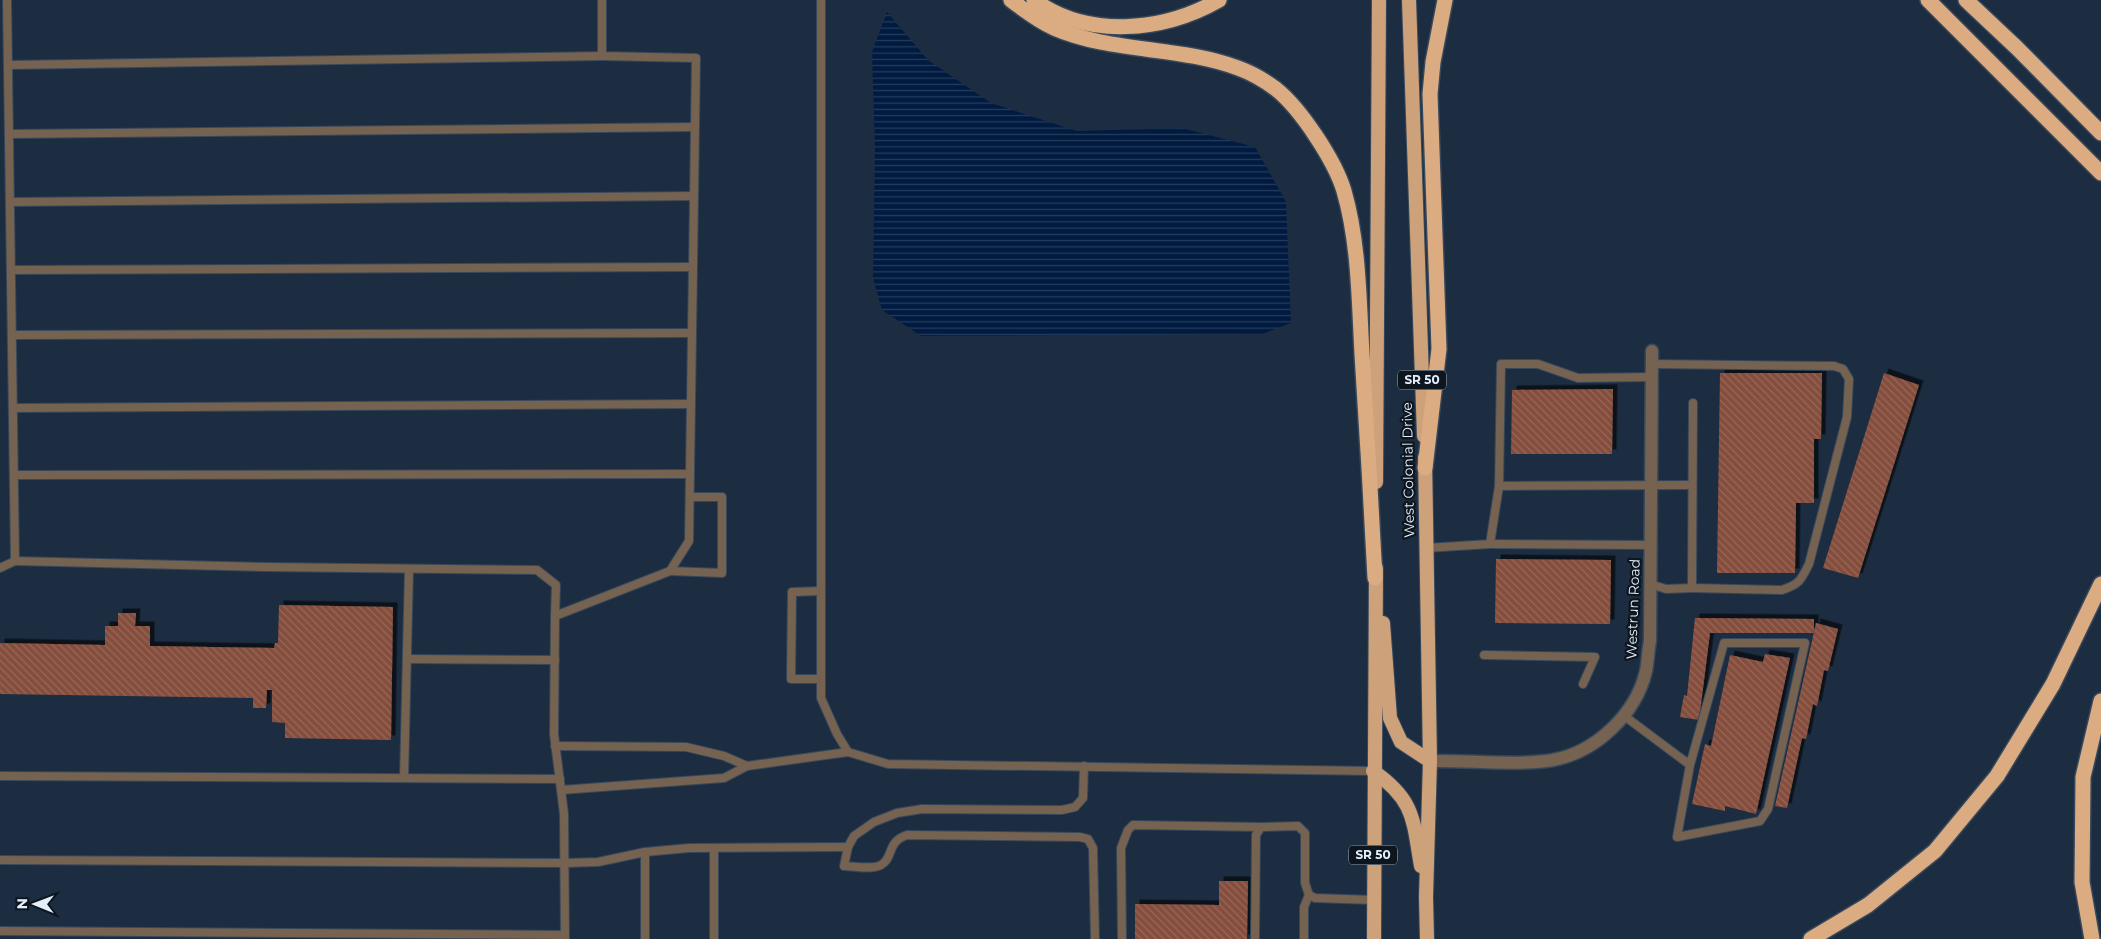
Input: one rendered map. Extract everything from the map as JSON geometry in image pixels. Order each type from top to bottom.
[{"type":"highway","points":[[1010,0],[1054,28],[1082,37],[1220,61],[1254,74],[1278,90],[1302,117],[1334,165],[1344,191],[1351,225],[1359,288],[1376,578],[1383,620],[1390,718],[1401,742],[1430,761]]},
{"type":"highway","points":[[1034,0],[1060,15],[1083,23],[1109,27],[1136,27],[1170,20],[1219,0]]},
{"type":"highway","name":"SR 50","points":[[1374,939],[1373,771],[1379,0]]},
{"type":"highway","name":"West Colonial Drive","points":[[1409,0],[1425,468],[1430,761],[1426,939]]},
{"type":"highway","points":[[1425,468],[1439,349],[1430,94],[1433,62],[1445,0]]},
{"type":"highway","points":[[1928,0],[2101,173]]},
{"type":"highway","points":[[1966,0],[2017,48],[2101,133]]},
{"type":"highway","points":[[1811,939],[1868,906],[1935,851],[1954,829],[1997,776],[2053,684],[2101,584]]},
{"type":"highway","points":[[2092,939],[2082,882],[2083,777],[2101,701]]},
{"type":"highway","points":[[1373,771],[1398,791],[1412,813],[1426,897]]},
{"type":"street","name":"Westrun Road","points":[[1430,761],[1523,762],[1554,760],[1580,751],[1613,729],[1634,700],[1645,673],[1650,641],[1652,351]]},
{"type":"lane","points":[[12,0],[7,0],[15,561]]},
{"type":"lane","points":[[602,0],[602,56]]},
{"type":"lane","points":[[820,0],[821,698],[837,734],[848,752]]},
{"type":"lane","points":[[8,65],[602,56],[696,58],[689,541],[670,571]]},
{"type":"lane","points":[[0,115],[9,115]]},
{"type":"lane","points":[[9,134],[695,127]]},
{"type":"lane","points":[[10,202],[694,196]]},
{"type":"lane","points":[[11,270],[693,267]]},
{"type":"lane","points":[[12,336],[692,333]]},
{"type":"lane","points":[[1490,544],[1499,486],[1501,364],[1538,364],[1578,378],[1695,363],[1834,366],[1843,369],[1848,379],[1846,417],[1809,564],[1801,581],[1794,586],[1782,590],[1666,589],[1650,584]]},
{"type":"lane","points":[[1692,588],[1693,403]]},
{"type":"lane","points":[[13,408],[691,404]]},
{"type":"lane","points":[[14,476],[690,474]]},
{"type":"lane","points":[[1499,486],[1692,485]]},
{"type":"lane","points":[[555,616],[670,571],[722,573],[722,497],[690,497]]},
{"type":"lane","points":[[1426,548],[1490,544],[1651,544]]},
{"type":"lane","points":[[0,568],[15,561],[538,570],[556,585],[554,734],[564,814],[565,937],[0,931]]},
{"type":"lane","points":[[404,778],[409,569]]},
{"type":"lane","points":[[821,591],[792,592],[791,679],[821,679]]},
{"type":"lane","points":[[1724,642],[1805,643],[1768,809],[1760,821],[1676,837],[1690,765],[1724,642]]},
{"type":"lane","points":[[1484,655],[1595,657],[1583,684]]},
{"type":"lane","points":[[406,659],[555,660]]},
{"type":"lane","points":[[1624,715],[1690,765]]},
{"type":"lane","points":[[556,746],[686,747],[724,756],[747,766]]},
{"type":"lane","points":[[562,790],[724,778],[747,766],[848,752],[888,764],[1373,771]]},
{"type":"lane","points":[[1084,766],[1083,798],[1075,808],[1069,810],[909,810],[886,816],[854,836],[848,847],[844,866],[873,867],[881,865],[887,859],[894,841],[907,835],[1080,837],[1088,839],[1093,848],[1094,939]]},
{"type":"lane","points":[[0,776],[560,778]]},
{"type":"lane","points":[[1122,939],[1121,848],[1128,830],[1133,825],[1298,826],[1305,833],[1305,883],[1309,895],[1304,907],[1304,939]]},
{"type":"lane","points":[[1255,939],[1256,835],[1261,827]]},
{"type":"lane","points":[[0,860],[565,863],[598,862],[645,852],[714,848],[848,847]]},
{"type":"lane","points":[[714,848],[714,939]]},
{"type":"lane","points":[[645,852],[645,939]]},
{"type":"lane","points":[[1309,895],[1315,898],[1373,900]]},
{"type":"water","points":[[887,12],[928,60],[991,103],[1077,131],[1182,128],[1255,147],[1286,202],[1291,323],[1262,334],[921,336],[882,310],[873,278],[875,150],[872,52]]},
{"type":"building","points":[[1720,373],[1822,373],[1821,439],[1814,439],[1814,503],[1796,503],[1795,573],[1717,573]]},
{"type":"building","points":[[1884,373],[1919,385],[1858,578],[1823,568]]},
{"type":"building","points":[[1613,389],[1612,454],[1511,454],[1512,390]]},
{"type":"building","points":[[1496,559],[1611,560],[1610,624],[1495,623]]},
{"type":"building","points":[[279,605],[393,607],[391,740],[285,738],[285,723],[272,722],[272,690],[267,690],[266,708],[253,708],[253,698],[0,694],[0,643],[105,645],[105,626],[118,626],[118,613],[136,613],[135,626],[150,626],[150,646],[274,648],[275,643],[278,643]]},
{"type":"building","points":[[1695,618],[1814,619],[1814,633],[1710,633],[1699,720],[1680,717],[1684,695],[1687,696]]},
{"type":"building","points":[[1816,623],[1838,629],[1828,671],[1824,670],[1817,706],[1813,704],[1806,739],[1802,738],[1787,808],[1775,806]]},
{"type":"building","points":[[1765,654],[1790,658],[1756,814],[1725,806],[1725,811],[1692,804],[1705,744],[1711,746],[1730,655],[1763,662]]},
{"type":"building","points":[[1219,881],[1248,881],[1247,939],[1135,939],[1135,904],[1219,905]]}]
